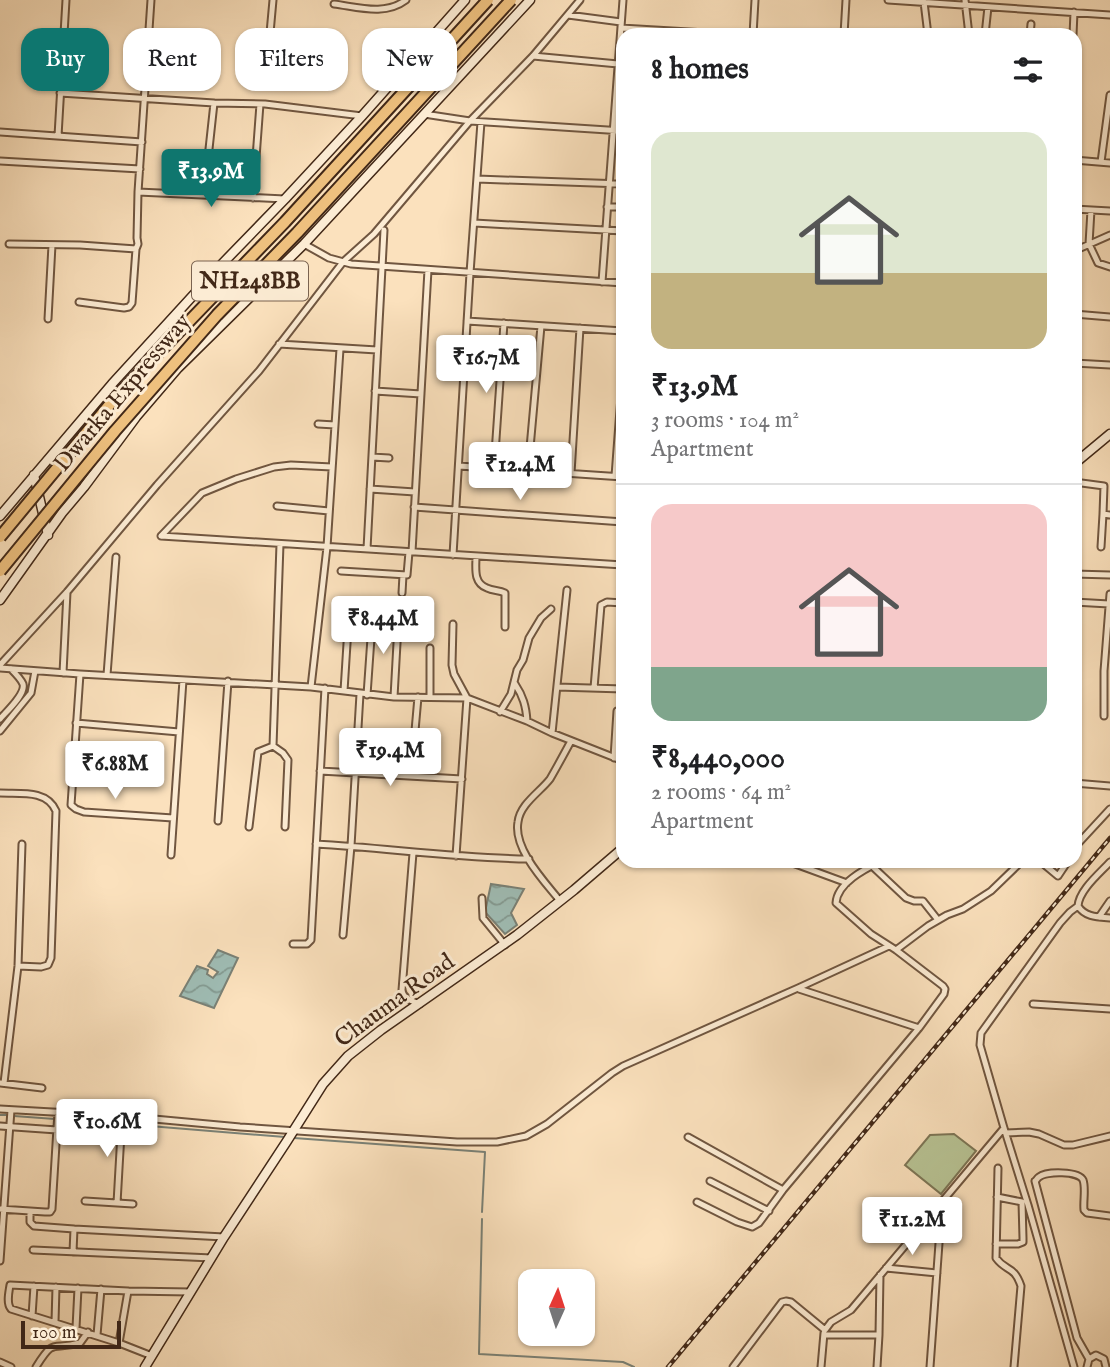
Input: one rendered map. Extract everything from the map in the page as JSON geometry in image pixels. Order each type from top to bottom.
[{"type":"highway","name":"Dwarka Expressway","points":[[0,537],[116,397],[285,222],[488,0]]},
{"type":"highway","name":"Dwarka Expressway","points":[[0,571],[115,431],[217,315],[297,233],[511,0]]},
{"type":"street","points":[[58,136],[66,0]]},
{"type":"street","points":[[79,302],[118,308],[129,307],[132,303],[138,244],[138,192],[151,0]]},
{"type":"street","points":[[270,28],[272,0]]},
{"type":"street","points":[[334,4],[379,10],[389,9],[406,0]]},
{"type":"street","points":[[0,516],[112,384],[220,266],[285,200],[465,0]]},
{"type":"street","points":[[0,600],[62,513],[136,417],[178,368],[304,244],[530,0]]},
{"type":"street","points":[[580,0],[533,56],[470,121],[374,234],[343,262],[259,371],[0,666],[34,671],[325,688],[394,697],[467,698],[614,758],[616,727]]},
{"type":"street","points":[[621,28],[623,0]]},
{"type":"street","points":[[753,28],[755,0]]},
{"type":"street","points":[[844,28],[846,0]]},
{"type":"street","points":[[888,0],[965,3],[1110,15]]},
{"type":"street","points":[[1029,9],[1030,0]]},
{"type":"street","points":[[924,2],[927,28]]},
{"type":"street","points":[[965,3],[968,28]]},
{"type":"street","points":[[986,28],[988,7]]},
{"type":"street","points":[[1073,28],[1074,12]]},
{"type":"street","points":[[568,15],[621,25],[657,28]]},
{"type":"street","points":[[1031,24],[1031,28]]},
{"type":"street","points":[[533,56],[616,64]]},
{"type":"street","points":[[60,93],[260,104],[362,116]]},
{"type":"street","points":[[1101,162],[1110,95]]},
{"type":"street","points":[[204,195],[214,103]]},
{"type":"street","points":[[253,198],[260,104]]},
{"type":"street","points":[[602,282],[616,106]]},
{"type":"street","points":[[424,114],[481,122],[613,131]]},
{"type":"street","points":[[453,555],[481,122]]},
{"type":"street","points":[[0,132],[142,142]]},
{"type":"street","points":[[0,160],[140,169]]},
{"type":"street","points":[[1082,161],[1110,163]]},
{"type":"street","points":[[477,179],[616,184]]},
{"type":"street","points":[[138,192],[285,200]]},
{"type":"street","points":[[607,207],[616,208]]},
{"type":"street","points":[[1082,209],[1110,211]]},
{"type":"street","points":[[1091,210],[1090,244],[1098,263],[1110,267]]},
{"type":"street","points":[[474,223],[616,231]]},
{"type":"street","points":[[367,549],[384,230]]},
{"type":"street","points":[[1082,248],[1110,235]]},
{"type":"street","points":[[9,244],[136,249]]},
{"type":"street","points":[[304,244],[329,258],[382,267],[616,283]]},
{"type":"street","points":[[48,319],[52,245]]},
{"type":"street","points":[[341,571],[407,575],[411,552],[428,270]]},
{"type":"street","points":[[1082,315],[1110,317]]},
{"type":"street","points":[[467,321],[616,331]]},
{"type":"street","points":[[494,468],[504,323]]},
{"type":"street","points":[[528,470],[541,326]]},
{"type":"street","points":[[571,473],[580,328]]},
{"type":"street","points":[[279,344],[377,350]]},
{"type":"street","points":[[312,687],[327,547],[340,349]]},
{"type":"street","points":[[1082,363],[1110,365]]},
{"type":"street","points":[[375,391],[421,394]]},
{"type":"street","points":[[318,424],[335,425]]},
{"type":"street","points":[[1082,457],[1110,434]]},
{"type":"street","points":[[372,457],[389,458]]},
{"type":"street","points":[[459,466],[615,476],[616,463]]},
{"type":"street","points":[[332,467],[274,467],[202,492],[161,536],[616,565]]},
{"type":"street","points":[[34,475],[48,535]]},
{"type":"street","points":[[1082,483],[1107,486],[1102,514],[1101,547]]},
{"type":"street","points":[[370,489],[415,492]]},
{"type":"street","points":[[276,506],[329,511]]},
{"type":"street","points":[[414,507],[616,521]]},
{"type":"street","points":[[1102,514],[1110,515]]},
{"type":"street","points":[[273,746],[280,544]]},
{"type":"street","points":[[476,556],[476,576],[479,582],[488,589],[505,593],[505,627]]},
{"type":"street","points":[[107,675],[116,557]]},
{"type":"street","points":[[1082,574],[1110,575]]},
{"type":"street","points":[[402,593],[403,575]]},
{"type":"street","points":[[0,588],[12,584]]},
{"type":"street","points":[[552,733],[567,590]]},
{"type":"street","points":[[64,673],[66,592]]},
{"type":"street","points":[[1104,716],[1110,594]]},
{"type":"street","points":[[1082,602],[1109,604]]},
{"type":"street","points":[[594,688],[601,605],[616,603]]},
{"type":"street","points":[[394,697],[398,607]]},
{"type":"street","points":[[500,712],[511,694],[529,638],[541,618],[551,609]]},
{"type":"street","points":[[344,691],[349,612]]},
{"type":"street","points":[[343,935],[355,773],[373,623]]},
{"type":"street","points":[[453,624],[452,665],[467,698],[456,856]]},
{"type":"street","points":[[430,649],[430,698]]},
{"type":"street","points":[[0,719],[23,690],[23,684],[11,669]]},
{"type":"street","points":[[0,731],[31,693],[34,671]]},
{"type":"street","points":[[80,674],[71,805],[84,812],[173,818]]},
{"type":"street","points":[[172,855],[183,680]]},
{"type":"street","points":[[218,821],[228,681]]},
{"type":"street","points":[[23,684],[33,685]]},
{"type":"street","points":[[514,684],[525,701],[527,721]]},
{"type":"street","points":[[556,687],[616,689]]},
{"type":"street","points":[[293,944],[307,944],[311,940],[325,688]]},
{"type":"street","points":[[411,776],[418,697]]},
{"type":"street","points":[[76,723],[179,732]]},
{"type":"street","points":[[560,901],[528,859],[519,834],[518,821],[525,806],[548,781],[571,741]]},
{"type":"street","points":[[249,827],[258,752],[273,746]]},
{"type":"street","points":[[273,746],[288,760],[285,827]]},
{"type":"street","points":[[320,771],[462,779]]},
{"type":"street","points":[[1082,784],[1110,786]]},
{"type":"street","points":[[0,793],[43,796],[53,805],[55,811],[51,958],[48,965],[41,967],[18,966]]},
{"type":"street","points":[[1082,839],[1110,809]]},
{"type":"street","points":[[22,844],[18,966],[2,1083],[42,1088]]},
{"type":"street","points":[[316,844],[413,853],[528,859]]},
{"type":"street","points":[[413,853],[402,994],[420,1004]]},
{"type":"street","name":"Chauma Road","points":[[145,1367],[323,1084],[348,1056],[381,1030],[505,945],[616,854]]},
{"type":"street","points":[[1110,862],[1078,899],[1082,912],[1110,918]]},
{"type":"street","points":[[808,868],[847,883]]},
{"type":"street","points":[[697,1202],[752,1227],[759,1223],[944,994],[945,989],[871,934],[836,903],[837,896],[847,883],[869,868]]},
{"type":"street","points":[[880,868],[906,898],[923,901],[938,920]]},
{"type":"street","points":[[896,950],[938,920],[963,909],[991,891],[1015,868]]},
{"type":"street","points":[[1048,868],[1058,876],[1063,868]]},
{"type":"street","points":[[482,898],[483,918],[505,945]]},
{"type":"street","points":[[1099,917],[1110,901]]},
{"type":"street","points":[[1073,1367],[981,1045],[981,1032],[1060,923],[1078,906]]},
{"type":"street","points":[[0,1109],[122,1116],[291,1135],[497,1142],[526,1136],[547,1124],[623,1066],[888,946]]},
{"type":"street","points":[[798,988],[919,1028]]},
{"type":"street","points":[[1033,1004],[1109,1009]]},
{"type":"street","points":[[0,1261],[11,1110]]},
{"type":"street","points":[[2,1209],[50,1212],[52,1209],[58,1112]]},
{"type":"street","points":[[117,1203],[122,1116]]},
{"type":"street","points":[[0,1126],[57,1130]]},
{"type":"street","points":[[1005,1130],[1040,1134],[1064,1145],[1110,1136]]},
{"type":"street","points":[[821,1367],[824,1332],[831,1322],[851,1310],[1005,1130]]},
{"type":"street","points":[[688,1137],[783,1190]]},
{"type":"street","points":[[998,1168],[996,1258],[1018,1276],[1021,1286],[1014,1367]]},
{"type":"street","points":[[1087,1367],[1088,1359],[1077,1338],[1035,1181],[1044,1175],[1078,1175],[1083,1183],[1084,1210],[1087,1213],[1110,1216]]},
{"type":"street","points":[[710,1181],[769,1211]]},
{"type":"street","points":[[996,1244],[1023,1242],[1022,1202],[998,1197]]},
{"type":"street","points":[[85,1201],[133,1204]]},
{"type":"street","points":[[930,1367],[942,1202]]},
{"type":"street","points":[[30,1211],[30,1222],[34,1226],[225,1237]]},
{"type":"street","points":[[73,1252],[74,1229]]},
{"type":"street","points":[[33,1250],[212,1258]]},
{"type":"street","points":[[886,1268],[937,1273]]},
{"type":"street","points":[[877,1367],[880,1275]]},
{"type":"street","points":[[152,1356],[76,1328],[11,1309],[8,1306],[10,1285],[191,1292]]},
{"type":"street","points":[[32,1316],[34,1286]]},
{"type":"street","points":[[55,1322],[56,1287]]},
{"type":"street","points":[[76,1328],[78,1288]]},
{"type":"street","points":[[97,1335],[101,1289]]},
{"type":"street","points":[[119,1343],[128,1291]]},
{"type":"street","points":[[733,1367],[782,1302],[786,1301],[791,1302],[824,1332],[879,1335]]},
{"type":"street","points":[[36,1367],[47,1349],[80,1343],[88,1332]]},
{"type":"street","points":[[1088,1359],[1099,1355],[1107,1363]]},
{"type":"green space","points":[[954,1134],[976,1151],[941,1194],[905,1165],[930,1135]]},
{"type":"water","points":[[491,884],[524,889],[511,913],[517,925],[505,934],[485,912]]},
{"type":"water","points":[[218,950],[238,958],[214,1008],[180,996],[197,966],[208,970],[207,974],[213,978],[218,972],[208,966]]},
{"type":"waterway","points":[[0,1115],[8,1115]]},
{"type":"waterway","points":[[14,1116],[55,1119]]},
{"type":"waterway","points":[[61,1120],[118,1124]]},
{"type":"waterway","points":[[125,1124],[285,1137]]},
{"type":"waterway","points":[[294,1138],[485,1152],[482,1212]]},
{"type":"waterway","points":[[482,1219],[479,1354],[623,1362],[634,1367]]},
{"type":"railway","points":[[668,1367],[1110,838]]}]
